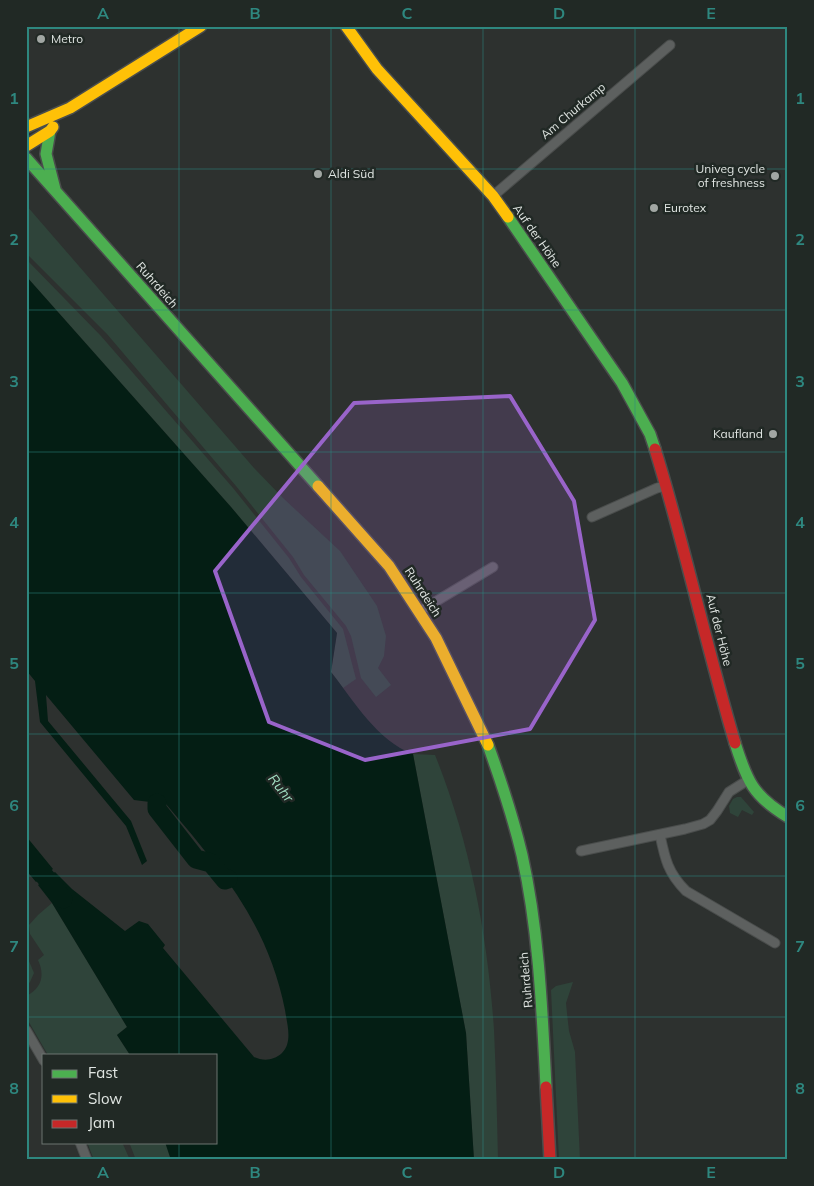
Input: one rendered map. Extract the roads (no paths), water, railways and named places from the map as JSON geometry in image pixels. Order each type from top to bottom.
[{"type":"street","points":[[26,128],[70,108],[201,26]]},
{"type":"street","name":"Auf der Höhe","points":[[346,26],[377,69],[493,196],[622,383],[650,434],[666,486],[742,768],[758,794],[770,806],[788,817]]},
{"type":"street","name":"Am Churkamp","points":[[493,196],[670,45]]},
{"type":"street","points":[[26,146],[50,131],[70,108]]},
{"type":"street","points":[[50,131],[46,154],[56,191]]},
{"type":"street","name":"Ruhrdeich","points":[[26,158],[389,566],[420,611],[446,656],[485,737],[504,788],[522,856],[534,927],[541,995],[550,1160]]},
{"type":"street","points":[[592,517],[656,488],[666,486]]},
{"type":"street","points":[[420,611],[494,567]]},
{"type":"street","points":[[581,851],[685,829],[710,820],[729,792],[748,780]]},
{"type":"street","points":[[660,835],[665,861],[674,879],[686,891],[775,943]]},
{"type":"street","points":[[26,1030],[42,1058]]},
{"type":"street","points":[[81,1144],[87,1160]]},
{"type":"water","points":[[26,276],[231,507],[337,633],[331,672],[377,730],[400,748],[413,754],[466,1033],[474,1160],[171,1160],[166,1144],[218,1144],[218,1054],[129,1054],[117,1035],[127,1027],[52,903],[38,885],[55,872],[72,889],[125,931],[139,921],[148,924],[165,945],[163,948],[254,1057],[261,1059],[275,1058],[282,1053],[287,1044],[287,1021],[277,979],[267,951],[240,899],[186,828],[166,804],[134,800],[46,695],[48,721],[131,821],[147,861],[142,865],[126,826],[40,722],[35,681],[26,670]]},
{"type":"water","points":[[26,836],[53,869],[36,882],[26,870]]},
{"type":"waterway","points":[[157,803],[157,809],[196,859],[211,863],[225,880],[228,879]]},
{"type":"waterway","name":"Ruhr","points":[[26,853],[63,899]]},
{"type":"place","name":"Metro","points":[[41,39]]},
{"type":"place","name":"Aldi Süd","points":[[318,174]]},
{"type":"place","name":"Univeg cycle of freshness","points":[[775,176]]},
{"type":"place","name":"Eurotex","points":[[654,208]]},
{"type":"place","name":"Kaufland","points":[[773,434]]}]
